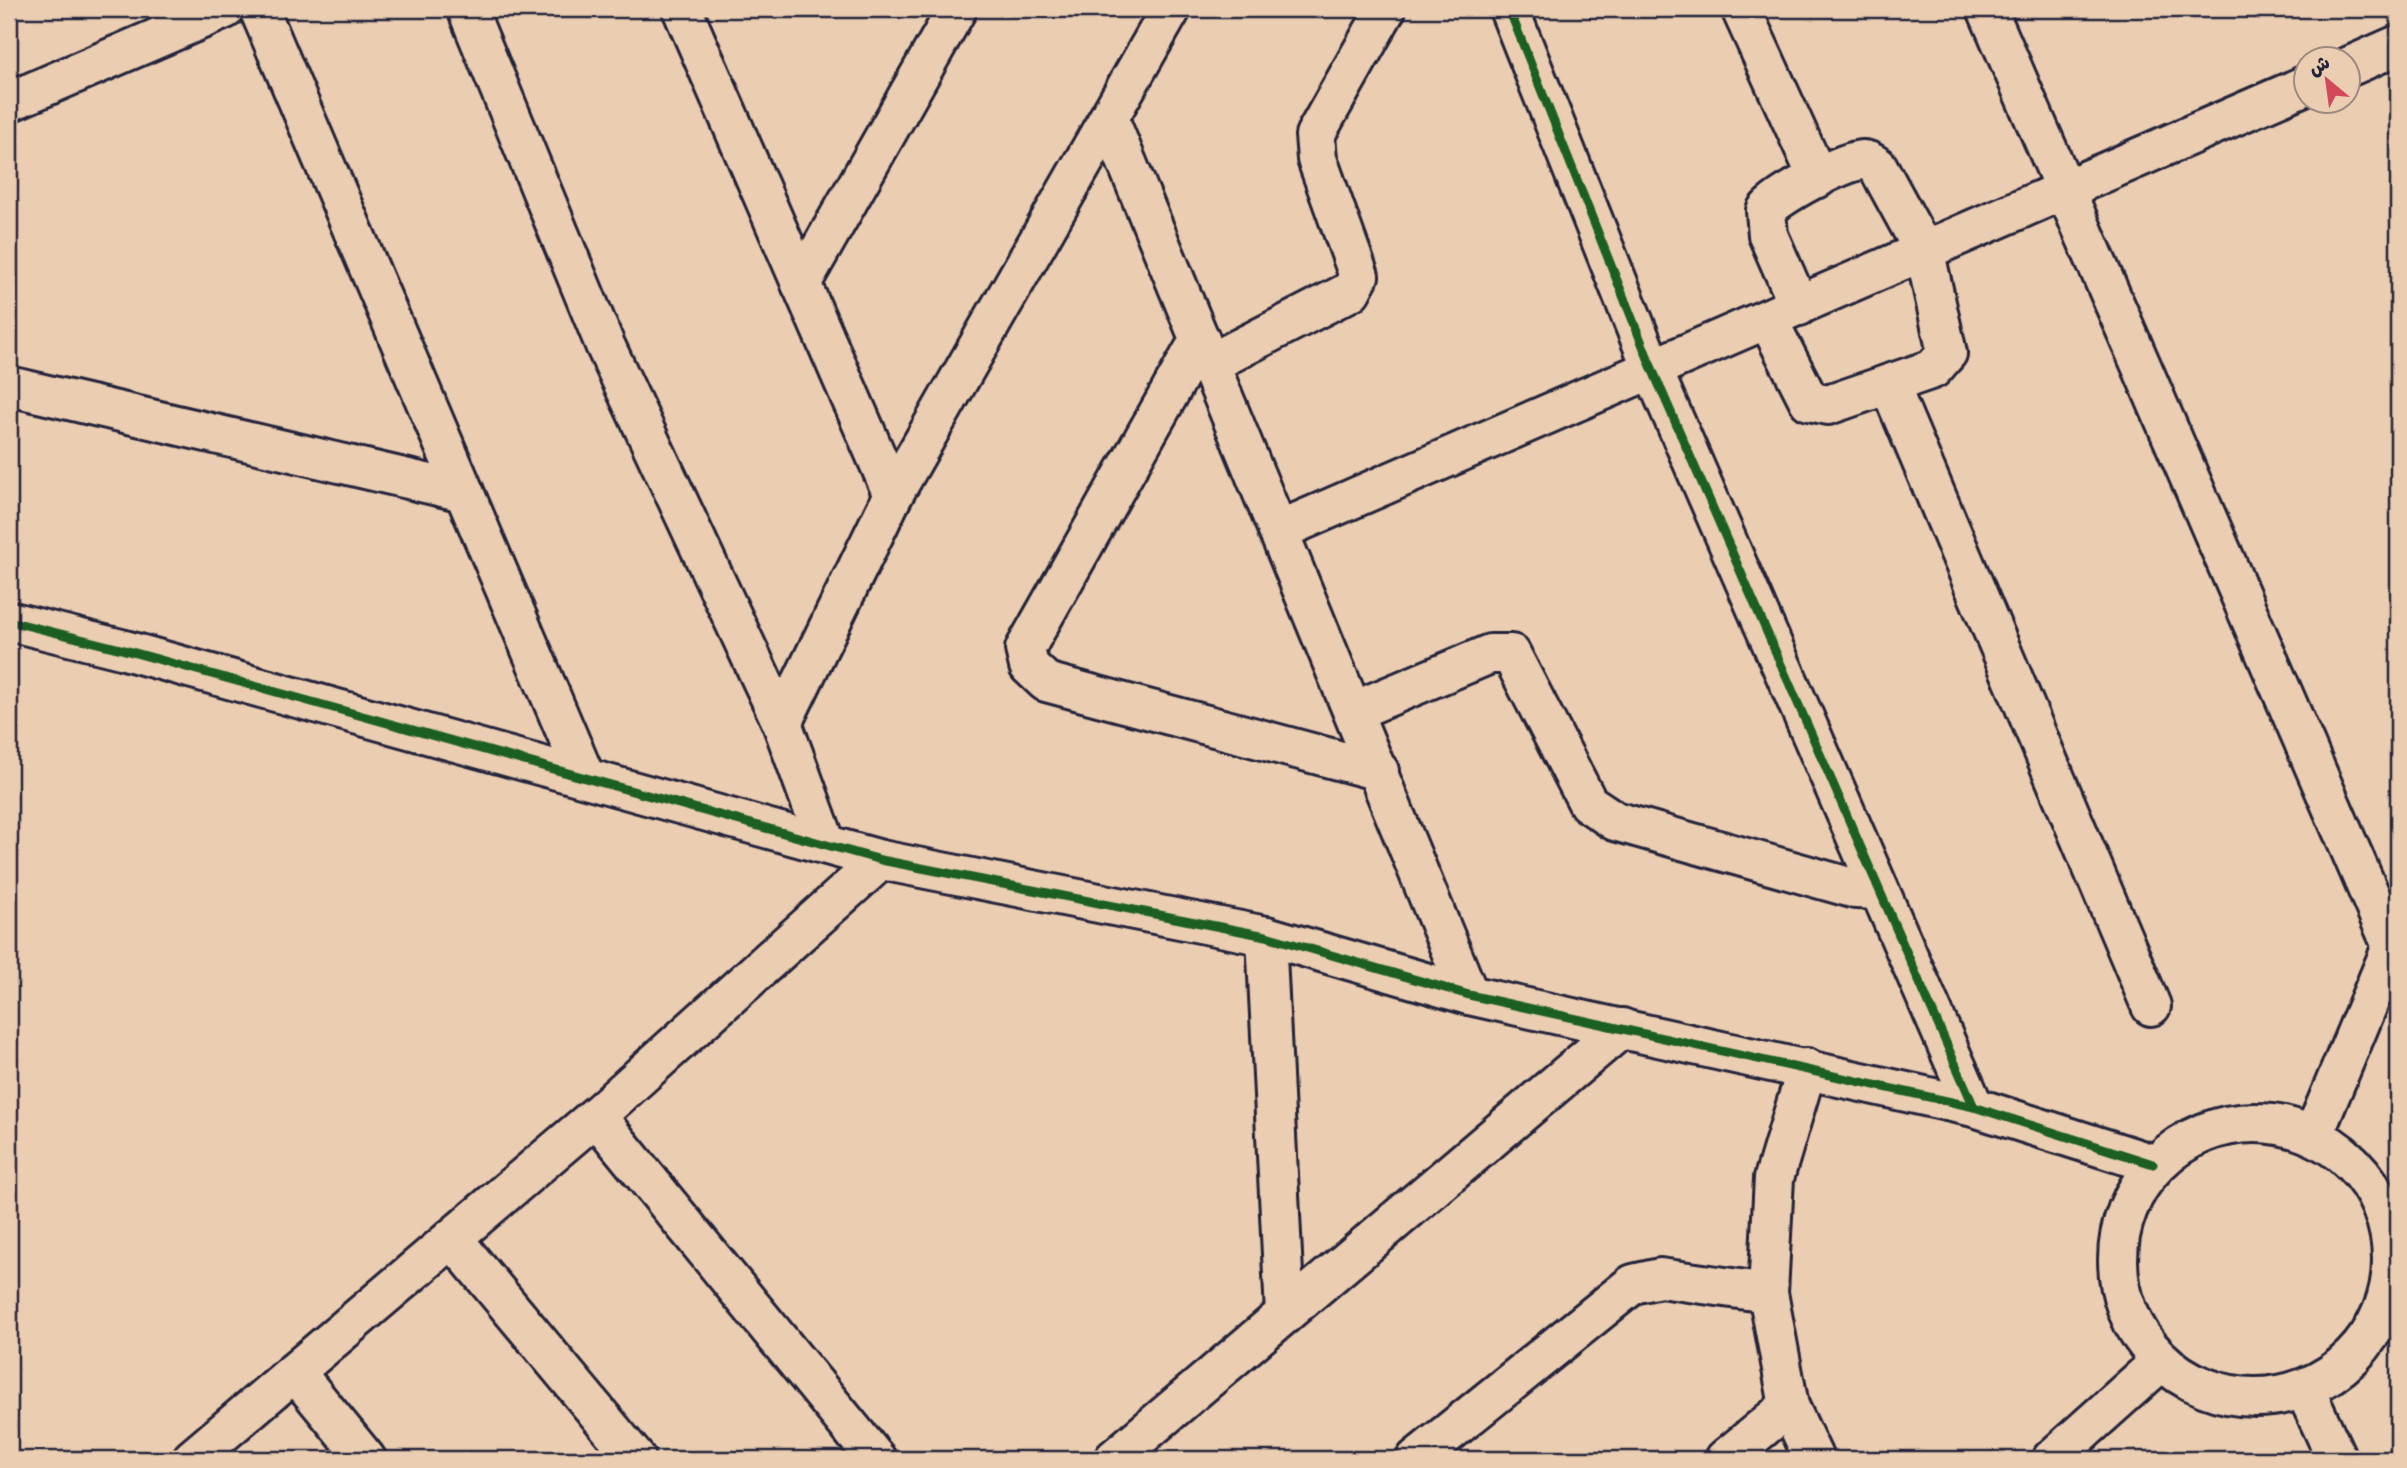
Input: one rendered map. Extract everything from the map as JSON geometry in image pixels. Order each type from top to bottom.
[{"type":"street","points":[[9,102],[225,9]]},
{"type":"street","points":[[258,9],[585,777]]},
{"type":"street","points":[[467,9],[606,345],[782,723],[826,844]]},
{"type":"street","points":[[682,9],[893,495]]},
{"type":"street","points":[[801,284],[957,9]]},
{"type":"street","points":[[782,723],[893,495],[1171,9]]},
{"type":"street","points":[[1379,771],[1046,682],[1030,666],[1025,649],[1206,351],[1351,291],[1359,275],[1317,159],[1315,135],[1386,9]]},
{"type":"street","points":[[1509,9],[1653,371],[1974,1107]]},
{"type":"street","points":[[1741,9],[1818,178]]},
{"type":"street","points":[[1987,9],[2395,939],[2314,1134]]},
{"type":"street","points":[[2362,61],[2398,45]]},
{"type":"street","points":[[1278,531],[1653,371],[2292,91]]},
{"type":"street","points":[[1109,119],[1469,995]]},
{"type":"street","points":[[1865,160],[1878,167],[1924,253],[1947,353],[1933,369],[1828,405],[1809,401],[1784,313],[1764,220],[1766,211],[1774,202],[1818,178],[1851,163],[1865,160]]},
{"type":"street","points":[[1889,384],[2151,1006]]},
{"type":"street","points":[[9,386],[464,492]]},
{"type":"street","points":[[9,621],[881,860],[1266,936],[1469,995],[1974,1107],[2153,1164]]},
{"type":"street","points":[[1354,711],[1490,654],[1511,654],[1588,803],[1615,821],[1856,889],[1879,890]]},
{"type":"street","points":[[192,1459],[596,1116],[881,860]]},
{"type":"street","points":[[1266,936],[1285,1314]]},
{"type":"street","points":[[1127,1455],[1285,1314],[1622,1028]]},
{"type":"street","points":[[1807,1068],[1774,1178],[1768,1293],[1789,1406],[1814,1459]]},
{"type":"street","points":[[596,1116],[876,1459]]},
{"type":"street","points":[[2258,1121],[2314,1134],[2364,1173],[2391,1231],[2394,1295],[2359,1352],[2305,1390],[2254,1399],[2203,1390],[2159,1363],[2121,1301],[2119,1229],[2153,1164],[2201,1132],[2258,1121]]},
{"type":"street","points":[[452,1238],[636,1459]]},
{"type":"street","points":[[1416,1459],[1633,1284],[1660,1278],[1768,1293]]},
{"type":"street","points":[[2052,1459],[2159,1363]]},
{"type":"street","points":[[295,1372],[366,1459]]},
{"type":"street","points":[[2305,1390],[2337,1459]]},
{"type":"street","points":[[1725,1459],[1789,1406]]},
{"type":"cycle path","points":[[1509,9],[1653,371],[1974,1107]]},
{"type":"cycle path","points":[[9,621],[121,649],[881,860],[1266,936],[1469,995],[1974,1107],[2153,1164]]}]
